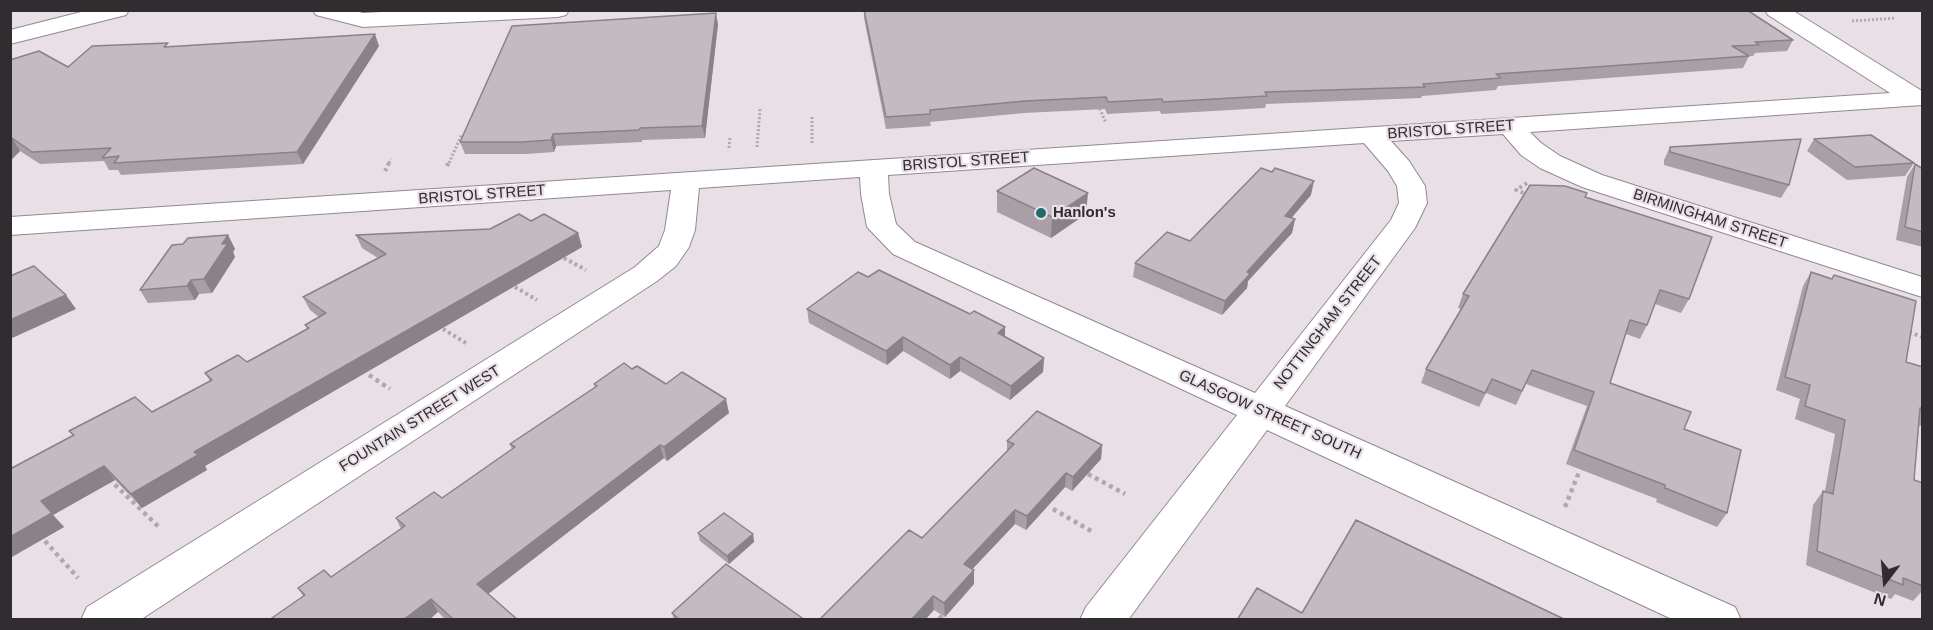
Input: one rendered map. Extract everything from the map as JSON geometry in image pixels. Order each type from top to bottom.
[{"type":"street","points":[[10,37],[118,10]]},
{"type":"street","points":[[324,10],[363,20],[558,10]]},
{"type":"street","points":[[1776,10],[1920,98]]},
{"type":"street","name":"BRISTOL STREET","points":[[14,229],[874,168],[1920,98]]},
{"type":"street","name":"BIRMINGHAM STREET","points":[[1510,126],[1550,162],[1592,181],[1923,287]]},
{"type":"street","name":"NOTTINGHAM STREET","points":[[1102,620],[1260,410],[1384,252],[1412,210],[1411,186],[1399,167],[1372,136]]},
{"type":"street","name":"GLASGOW STREET SOUTH","points":[[874,168],[875,194],[882,227],[904,248],[1719,620]]},
{"type":"street","name":"FOUNTAIN STREET WEST","points":[[103,620],[646,274],[665,259],[674,247],[680,230],[686,181]]},
{"type":"path","points":[[1850,21],[1896,18]]},
{"type":"path","points":[[1095,96],[1110,132]]},
{"type":"path","points":[[757,155],[760,109]]},
{"type":"path","points":[[812,117],[813,151]]},
{"type":"path","points":[[443,175],[462,134]]},
{"type":"path","points":[[1535,178],[1516,190],[1535,197]]},
{"type":"path","points":[[564,258],[586,270]]},
{"type":"path","points":[[515,287],[537,300]]},
{"type":"path","points":[[443,329],[466,343]]},
{"type":"path","points":[[1909,332],[1923,337]]},
{"type":"path","points":[[369,375],[390,389]]},
{"type":"path","points":[[1564,509],[1579,472]]},
{"type":"path","points":[[1088,474],[1125,494]]},
{"type":"path","points":[[105,475],[160,528]]},
{"type":"path","points":[[1053,509],[1093,532]]},
{"type":"path","points":[[45,541],[78,578]]},
{"type":"building","points":[[864,10],[1747,10],[1793,40],[1732,46],[1749,56],[1496,74],[1501,78],[1423,84],[1425,87],[1265,92],[1267,96],[1163,102],[1162,99],[1108,102],[1106,97],[1025,101],[930,110],[930,114],[886,117]]},
{"type":"building","points":[[716,13],[702,126],[553,134],[551,140],[522,142],[460,142],[512,26]]},
{"type":"building","points":[[375,34],[297,152],[114,163],[119,156],[102,158],[111,148],[32,152],[12,138],[10,140],[10,60],[39,51],[68,67],[92,46],[168,43],[164,47]]},
{"type":"building","points":[[1871,135],[1914,163],[1855,167],[1814,139]]},
{"type":"building","points":[[1801,139],[1789,185],[1670,152],[1670,147]]},
{"type":"building","points":[[1915,164],[1923,169],[1923,232],[1905,227]]},
{"type":"building","points":[[1034,168],[1088,193],[1052,217],[997,191]]},
{"type":"building","points":[[1261,168],[1272,172],[1275,168],[1314,181],[1285,216],[1295,219],[1247,272],[1250,274],[1225,301],[1135,263],[1167,232],[1190,241]]},
{"type":"building","points":[[1530,185],[1565,186],[1587,193],[1585,197],[1712,237],[1689,299],[1660,290],[1647,325],[1630,320],[1610,383],[1691,412],[1684,429],[1741,450],[1727,513],[1665,488],[1665,485],[1574,450],[1594,392],[1532,370],[1522,391],[1492,379],[1485,393],[1426,369],[1469,296],[1463,294]]},
{"type":"building","points":[[519,214],[531,221],[544,214],[578,233],[194,452],[198,455],[131,494],[104,466],[41,501],[52,513],[10,537],[10,469],[74,435],[69,431],[135,397],[152,412],[212,380],[205,373],[238,355],[247,362],[309,328],[305,325],[326,313],[303,297],[386,254],[356,235],[490,229]]},
{"type":"building","points":[[228,235],[222,244],[228,243],[204,279],[191,280],[187,286],[140,290],[172,245],[183,244],[188,238]]},
{"type":"building","points":[[34,266],[66,295],[10,320],[10,276]]},
{"type":"building","points":[[879,270],[970,314],[974,311],[1005,327],[998,333],[1044,358],[1011,386],[960,357],[950,365],[903,337],[886,351],[807,309],[858,272],[868,277]]},
{"type":"building","points":[[1811,272],[1832,279],[1834,275],[1916,301],[1906,362],[1923,367],[1923,409],[1920,408],[1914,480],[1923,483],[1923,586],[1903,578],[1903,585],[1817,551],[1823,491],[1833,494],[1845,420],[1805,406],[1810,385],[1785,377]]},
{"type":"building","points":[[624,363],[632,369],[637,366],[666,384],[682,372],[726,399],[664,447],[660,445],[477,584],[518,620],[454,620],[431,599],[403,620],[269,620],[305,595],[298,588],[324,570],[331,577],[405,526],[396,518],[434,492],[442,498],[515,447],[510,444],[597,386],[594,384]]},
{"type":"building","points":[[1037,411],[1102,445],[1073,477],[1066,473],[1027,516],[1015,510],[964,564],[974,570],[944,603],[933,596],[911,620],[819,620],[909,530],[922,538],[1014,444],[1007,441]]},
{"type":"building","points":[[724,513],[753,534],[727,556],[698,533]]},
{"type":"building","points":[[1356,520],[1566,620],[1237,620],[1257,588],[1302,613]]},
{"type":"building","points":[[726,564],[805,620],[680,620],[672,613]]},
{"type":"place","name":"Hanlon's","points":[[1041,213]]}]
